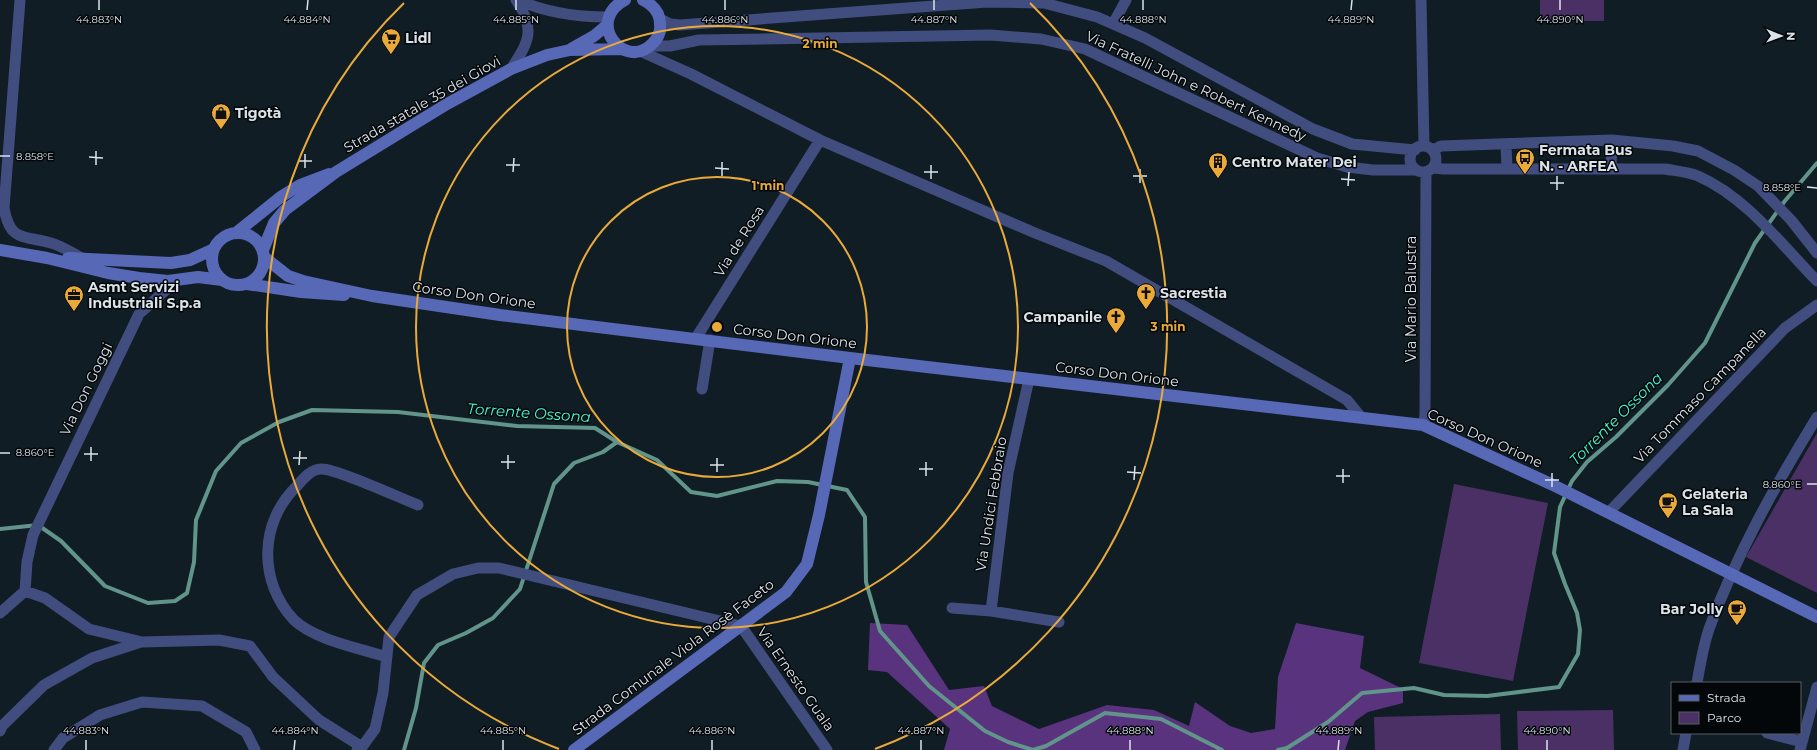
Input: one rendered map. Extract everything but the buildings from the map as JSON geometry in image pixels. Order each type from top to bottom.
[{"type":"street","points":[[20,0],[2,212],[6,222],[13,232],[25,238],[52,243],[82,258]]},
{"type":"street","points":[[517,0],[530,6],[562,15],[608,21],[609,35],[614,43],[621,49]]},
{"type":"street","points":[[510,69],[522,52],[528,37],[528,24],[525,13],[517,0]]},
{"type":"street","name":"Strada statale 35 dei Giovi","points":[[570,50],[586,41],[608,21],[615,7],[624,0]]},
{"type":"street","points":[[643,0],[658,9],[659,34],[645,49],[681,70],[820,140],[1113,265],[1347,400],[1361,417]]},
{"type":"street","points":[[1113,24],[1126,0]]},
{"type":"street","points":[[1421,0],[1424,149],[1436,159],[1425,170],[1410,160],[1424,149]]},
{"type":"street","name":"Via Fratelli John e Robert Kennedy","points":[[658,9],[670,24],[680,25],[986,2],[1044,3],[1097,17],[1145,38],[1312,129],[1352,144],[1424,149],[1441,146],[1506,145],[1612,140],[1673,146],[1698,151],[1746,177],[1768,195],[1791,220],[1817,253]]},
{"type":"street","name":"Via Fratelli John e Robert Kennedy","points":[[645,49],[706,40],[990,35],[1041,39],[1085,49],[1317,158],[1346,167],[1373,170],[1665,169],[1696,175],[1730,195],[1754,215],[1817,281]]},
{"type":"street","points":[[670,46],[669,56],[681,70]]},
{"type":"street","name":"Strada statale 35 dei Giovi","points":[[263,253],[278,216],[336,172],[447,104],[510,69],[547,55],[570,50],[621,49],[627,51],[645,49]]},
{"type":"street","name":"Via de Rosa","points":[[696,338],[820,140]]},
{"type":"street","points":[[1611,168],[1612,140]]},
{"type":"street","points":[[1506,145],[1507,169]]},
{"type":"street","name":"Via Mario Balustra","points":[[1423,425],[1426,415],[1425,170]]},
{"type":"street","name":"Strada statale 35 dei Giovi","points":[[236,233],[282,196],[315,179],[336,172]]},
{"type":"street","points":[[0,250],[47,258],[108,273],[158,281],[198,277],[222,280],[234,285],[248,284],[258,276],[262,270],[263,253],[255,239],[236,233],[223,238],[214,249],[212,255],[214,269],[222,280]]},
{"type":"street","points":[[158,281],[182,262],[214,249]]},
{"type":"street","name":"Corso Don Orione","points":[[263,253],[288,276],[372,296],[500,315],[850,358],[1423,425],[1609,512],[1817,618]]},
{"type":"street","points":[[47,258],[82,258],[162,264],[182,262]]},
{"type":"street","name":"Via Don Goggi","points":[[25,591],[26,562],[33,535],[139,314],[177,280]]},
{"type":"street","name":"Via Don Goggi","points":[[151,303],[158,281]]},
{"type":"street","name":"Corso Don Orione","points":[[248,284],[301,292],[372,296]]},
{"type":"street","name":"Via Tommaso Campanella","points":[[1609,512],[1785,328],[1817,305]]},
{"type":"street","points":[[702,389],[710,340]]},
{"type":"street","name":"Strada Comunale Viola Rosè Faceto","points":[[574,750],[786,592],[795,581],[806,564],[817,522],[850,358]]},
{"type":"street","name":"Via Undici Febbraio","points":[[991,611],[1008,473],[1029,379]]},
{"type":"street","points":[[1697,682],[1709,630],[1732,576],[1778,481],[1817,417]]},
{"type":"street","points":[[387,657],[322,636],[305,628],[293,618],[278,598],[271,582],[267,558],[268,538],[274,517],[283,501],[295,487],[316,470],[322,468],[418,505]]},
{"type":"street","points":[[0,612],[25,591],[45,598],[89,630],[142,642],[219,640],[250,646],[273,677],[319,720],[360,748],[375,729],[383,693],[389,637],[417,595],[453,574],[478,568],[499,568],[741,626]]},
{"type":"street","points":[[952,608],[991,611],[1059,622]]},
{"type":"street","name":"Via Ernesto Guala","points":[[741,626],[827,750]]},
{"type":"street","points":[[0,731],[2,726],[44,685],[92,658],[142,642]]},
{"type":"street","points":[[1770,734],[1801,746],[1817,687]]},
{"type":"street","points":[[54,750],[63,738],[100,715],[142,702],[202,706],[246,732],[255,750]]},
{"type":"street","points":[[1683,750],[1686,734]]},
{"type":"green space","points":[[1540,0],[1604,0],[1604,21],[1540,21]]},
{"type":"green space","points":[[1817,433],[1817,593],[1746,557]]},
{"type":"green space","points":[[1454,484],[1548,503],[1513,681],[1419,663]]},
{"type":"green space","points":[[1613,710],[1614,750],[1518,750],[1517,711]]},
{"type":"green space","points":[[1500,714],[1501,750],[1375,750],[1374,717]]},
{"type":"shaded area","points":[[870,623],[907,625],[949,690],[984,686],[992,706],[1039,729],[1107,705],[1154,710],[1189,726],[1195,702],[1230,726],[1251,733],[1275,729],[1278,677],[1296,623],[1364,636],[1360,668],[1403,689],[1403,703],[1368,712],[1355,721],[1345,750],[944,750],[950,729],[887,672],[868,670]]},
{"type":"waterway","name":"Torrente Ossona","points":[[1278,750],[1287,748],[1328,722],[1362,693],[1414,688],[1444,695],[1487,696],[1559,687],[1578,654],[1580,630],[1577,613],[1554,553],[1560,507],[1572,481],[1587,462],[1616,437],[1668,385],[1705,343],[1755,243],[1784,202],[1817,163]]},
{"type":"waterway","name":"Torrente Ossona","points":[[0,529],[38,525],[61,541],[105,586],[148,603],[175,601],[187,593],[194,562],[196,520],[216,471],[241,443],[279,422],[312,410],[398,412],[517,426],[595,428],[617,442],[657,460],[691,492],[717,496],[777,481],[808,482],[847,490],[865,517],[866,582],[880,631],[929,686],[985,731],[1008,742],[1033,750],[1046,746],[1105,713],[1161,719],[1222,750]]},
{"type":"waterway","points":[[404,750],[416,708],[424,663],[438,645],[466,633],[493,618],[520,589],[554,484],[574,463],[603,452],[617,442]]},
{"type":"place","name":"Lidl","points":[[391,55]]},
{"type":"place","name":"Tigotà","points":[[221,130]]},
{"type":"place","name":"Fermata Bus N. - ARFEA","points":[[1525,175]]},
{"type":"place","name":"Centro Mater Dei","points":[[1218,179]]},
{"type":"place","name":"Sacrestia","points":[[1146,310]]},
{"type":"place","name":"Asmt Servizi Industriali S.p.a","points":[[74,312]]},
{"type":"place","name":"Campanile","points":[[1116,334]]},
{"type":"place","name":"Gelateria La Sala","points":[[1668,519]]},
{"type":"place","name":"Bar Jolly","points":[[1737,626]]}]
